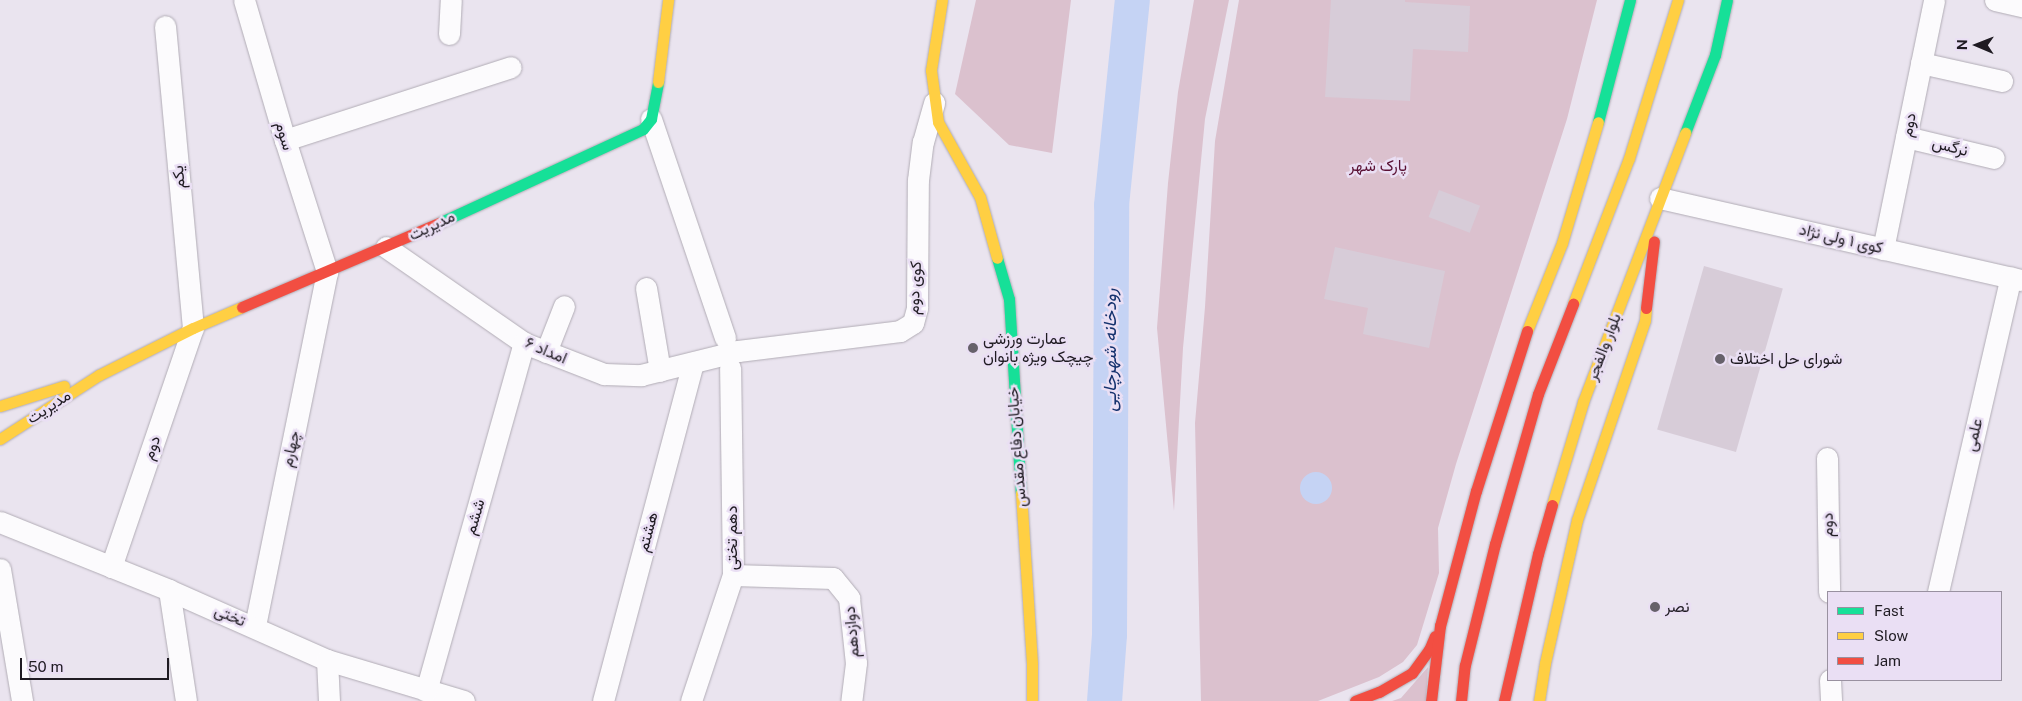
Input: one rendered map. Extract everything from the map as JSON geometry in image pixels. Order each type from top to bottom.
[{"type":"main road","points":[[651,119],[655,104],[668,0]]},
{"type":"main road","name":"خیابان دفاع مقدس","points":[[942,0],[931,70],[938,122],[980,197],[1009,299],[1032,664],[1032,701]]},
{"type":"main road","points":[[1431,701],[1440,626],[1476,491],[1520,348],[1562,243],[1587,163],[1630,0]]},
{"type":"main road","points":[[1461,701],[1465,665],[1538,394],[1629,158],[1678,0]]},
{"type":"main road","name":"بلوار والفجر","points":[[1504,701],[1538,554],[1583,402],[1715,55],[1727,0]]},
{"type":"main road","name":"مدیریت","points":[[0,439],[99,375],[193,328],[386,247],[643,129],[651,119]]},
{"type":"main road","points":[[1539,701],[1545,663],[1577,520],[1645,320],[1660,198]]},
{"type":"main road","name":"مدیریت","points":[[0,406],[99,375]]},
{"type":"main road","points":[[1355,701],[1379,692],[1412,673],[1429,650],[1440,626]]},
{"type":"street","name":"سوم","points":[[244,0],[285,140],[327,272]]},
{"type":"street","points":[[449,34],[451,0]]},
{"type":"street","name":"دوم","points":[[1883,249],[1934,0]]},
{"type":"street","points":[[1995,0],[2022,6]]},
{"type":"street","name":"یکم","points":[[165,26],[193,328]]},
{"type":"street","points":[[1921,63],[2002,81]]},
{"type":"street","points":[[285,140],[511,67]]},
{"type":"street","name":"کوی دوم","points":[[728,353],[900,331],[913,323],[917,308],[918,180],[923,142],[935,98]]},
{"type":"street","name":"دهم تختی","points":[[651,119],[728,353],[733,575],[691,701]]},
{"type":"street","name":"نرگس","points":[[1906,136],[1994,158]]},
{"type":"street","name":"کوی ۱ ولی نژاد","points":[[1660,198],[2016,278]]},
{"type":"street","name":"امداد ۶","points":[[386,247],[524,343],[604,374],[641,375],[728,353]]},
{"type":"street","name":"چهارم","points":[[255,626],[327,272]]},
{"type":"street","name":"علمی","points":[[1938,591],[2016,278]]},
{"type":"street","points":[[646,288],[660,371]]},
{"type":"street","points":[[546,352],[564,306]]},
{"type":"street","name":"دوم","points":[[111,567],[193,328]]},
{"type":"street","name":"ششم","points":[[426,691],[524,343]]},
{"type":"street","name":"هشتم","points":[[603,701],[693,363]]},
{"type":"street","name":"دوم","points":[[1827,458],[1829,591]]},
{"type":"street","name":"تختی","points":[[0,522],[255,626],[327,660],[464,701]]},
{"type":"street","points":[[0,569],[22,701]]},
{"type":"street","name":"دوازدهم","points":[[733,575],[833,578],[849,598],[856,663],[852,701]]},
{"type":"street","points":[[169,590],[186,701]]},
{"type":"street","points":[[327,660],[329,701]]},
{"type":"street","points":[[1830,681],[1831,701]]},
{"type":"green space","points":[[976,0],[1071,0],[1052,153],[1009,145],[955,94]]},
{"type":"green space","points":[[1194,0],[1229,0],[1205,119],[1183,348],[1174,511],[1157,328],[1168,183],[1178,92]]},
{"type":"green space","name":"پارک شهر","points":[[1239,0],[1597,0],[1567,119],[1456,464],[1438,528],[1439,573],[1417,645],[1403,662],[1379,677],[1318,701],[1201,701],[1195,423],[1205,307],[1215,141]]},
{"type":"green space","points":[[1428,667],[1426,701],[1392,701],[1401,698]]},
{"type":"water","points":[[1316,472],[1327,477],[1332,488],[1327,499],[1316,504],[1305,499],[1300,488],[1305,477]]},
{"type":"building","points":[[1331,0],[1405,0],[1405,2],[1470,6],[1468,52],[1413,49],[1410,101],[1325,97]]},
{"type":"building","points":[[1439,190],[1480,206],[1470,233],[1429,217]]},
{"type":"building","points":[[1335,247],[1445,271],[1429,348],[1363,334],[1368,308],[1324,299]]},
{"type":"building","name":"شورای حل اختلاف","points":[[1704,266],[1783,289],[1736,452],[1657,429]]},
{"type":"waterway","name":"رودخانه شهرچایی","points":[[1104,701],[1109,634],[1111,205],[1132,0]]},
{"type":"traffic: fast","points":[[1598,122],[1630,0]]},
{"type":"traffic: fast","points":[[1685,133],[1715,55],[1727,0]]},
{"type":"traffic: fast","points":[[441,222],[643,129],[651,119],[658,82]]},
{"type":"traffic: fast","points":[[997,258],[1009,299],[1021,493]]},
{"type":"traffic: slow","points":[[658,82],[668,0]]},
{"type":"traffic: slow","points":[[942,0],[931,70],[938,122],[980,197],[997,258]]},
{"type":"traffic: slow","points":[[1573,304],[1629,158],[1678,0]]},
{"type":"traffic: slow","points":[[1527,331],[1562,243],[1598,122]]},
{"type":"traffic: slow","points":[[1552,505],[1583,402],[1685,133]]},
{"type":"traffic: slow","points":[[0,439],[99,375],[193,328],[242,307]]},
{"type":"traffic: slow","points":[[1539,701],[1545,663],[1577,520],[1645,320],[1646,308]]},
{"type":"traffic: slow","points":[[0,406],[64,386]]},
{"type":"traffic: slow","points":[[1021,493],[1032,664],[1032,701]]},
{"type":"traffic: jam","points":[[242,307],[441,222]]},
{"type":"traffic: jam","points":[[1646,308],[1654,241]]},
{"type":"traffic: jam","points":[[1461,701],[1465,665],[1495,544],[1538,394],[1573,304]]},
{"type":"traffic: jam","points":[[1431,701],[1440,626],[1476,491],[1527,331]]},
{"type":"traffic: jam","points":[[1504,701],[1538,554],[1552,505]]},
{"type":"traffic: jam","points":[[1355,701],[1379,692],[1412,673],[1429,650],[1435,636]]},
{"type":"place","name":"عمارت ورزشی چیچک ویژه بانوان","points":[[973,348]]},
{"type":"place","name":"شورای حل اختلاف","points":[[1720,359]]},
{"type":"place","name":"نصر","points":[[1655,607]]}]
